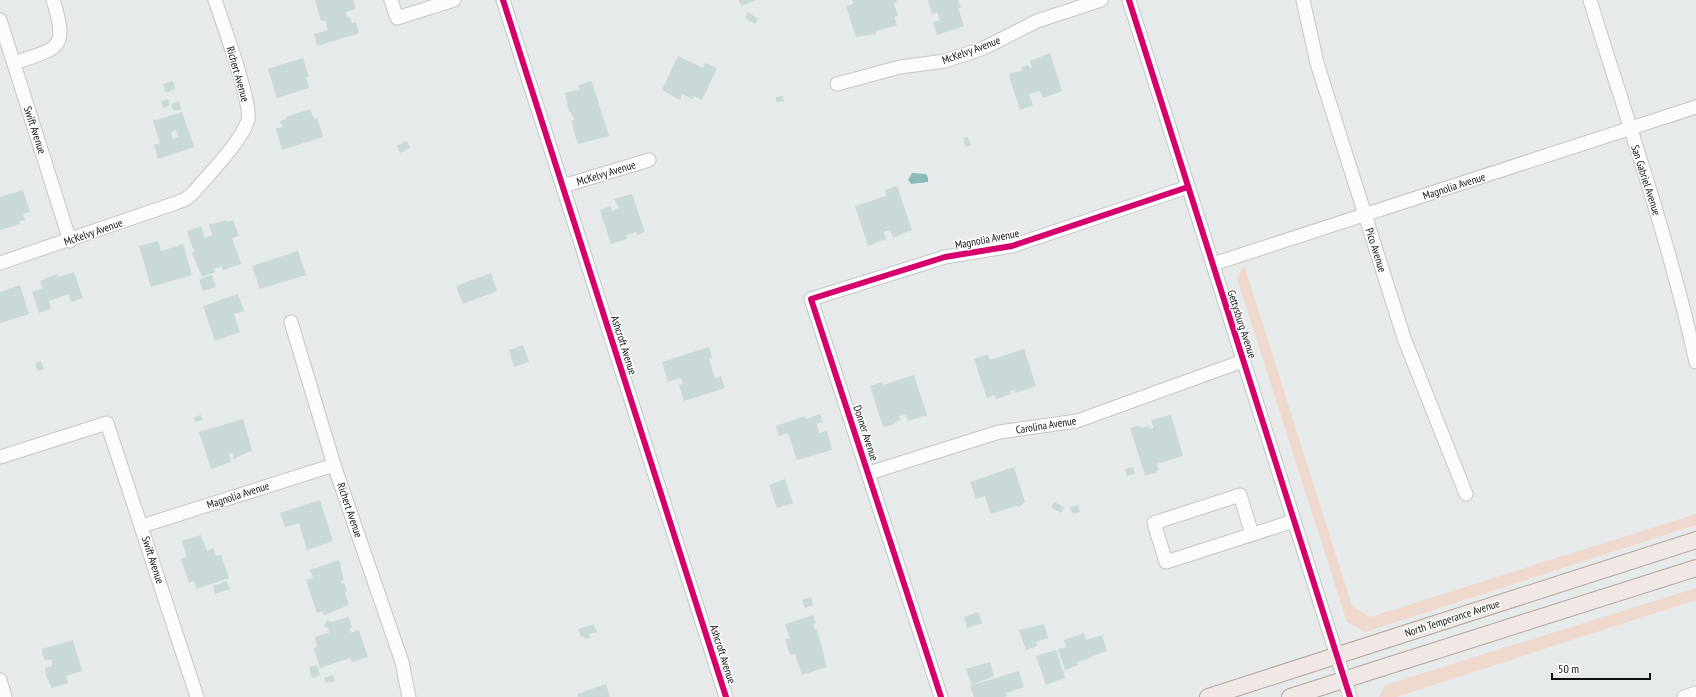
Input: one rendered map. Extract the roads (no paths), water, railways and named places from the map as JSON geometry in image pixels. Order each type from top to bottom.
[{"type":"main road","name":"North Temperance Avenue","points":[[1208,697],[1696,540]]},
{"type":"main road","points":[[1290,697],[1696,568]]},
{"type":"street","points":[[14,63],[48,52],[58,42],[61,34],[60,23],[53,0]]},
{"type":"street","name":"Richert Avenue","points":[[186,199],[193,193],[239,136],[248,119],[247,99],[215,0]]},
{"type":"street","points":[[391,0],[397,18],[454,0]]},
{"type":"street","name":"Ashcroft Avenue","points":[[503,0],[726,697]]},
{"type":"street","name":"McKelvy Avenue","points":[[837,84],[900,67],[945,61],[984,48],[1038,21],[1101,0]]},
{"type":"street","name":"Gettysburg Avenue","points":[[1129,0],[1350,697]]},
{"type":"street","name":"Pico Avenue","points":[[1303,0],[1317,63],[1404,338],[1466,494]]},
{"type":"street","name":"San Gabriel Avenue","points":[[1590,0],[1668,246],[1696,362]]},
{"type":"street","name":"Swift Avenue","points":[[0,20],[70,241]]},
{"type":"street","name":"Magnolia Avenue","points":[[1213,264],[1630,130],[1696,107]]},
{"type":"street","name":"McKelvy Avenue","points":[[563,186],[649,160]]},
{"type":"street","name":"Magnolia Avenue","points":[[811,299],[945,257],[1012,246],[1188,187]]},
{"type":"street","name":"McKelvy Avenue","points":[[0,263],[70,241],[186,199]]},
{"type":"street","name":"Donner Avenue","points":[[811,299],[941,697]]},
{"type":"street","name":"Richert Avenue","points":[[291,322],[334,464],[402,662],[409,697]]},
{"type":"street","name":"Carolina Avenue","points":[[869,473],[999,432],[1077,421],[1244,361]]},
{"type":"street","name":"Swift Avenue","points":[[0,457],[107,423],[197,697]]},
{"type":"street","name":"Magnolia Avenue","points":[[142,526],[334,464]]},
{"type":"street","points":[[1252,534],[1240,495],[1154,523],[1166,562],[1294,521]]},
{"type":"street","points":[[0,680],[5,697]]},
{"type":"street","points":[[1684,697],[1696,693]]},
{"type":"water","points":[[912,173],[926,174],[928,182],[911,184],[908,180]]}]
